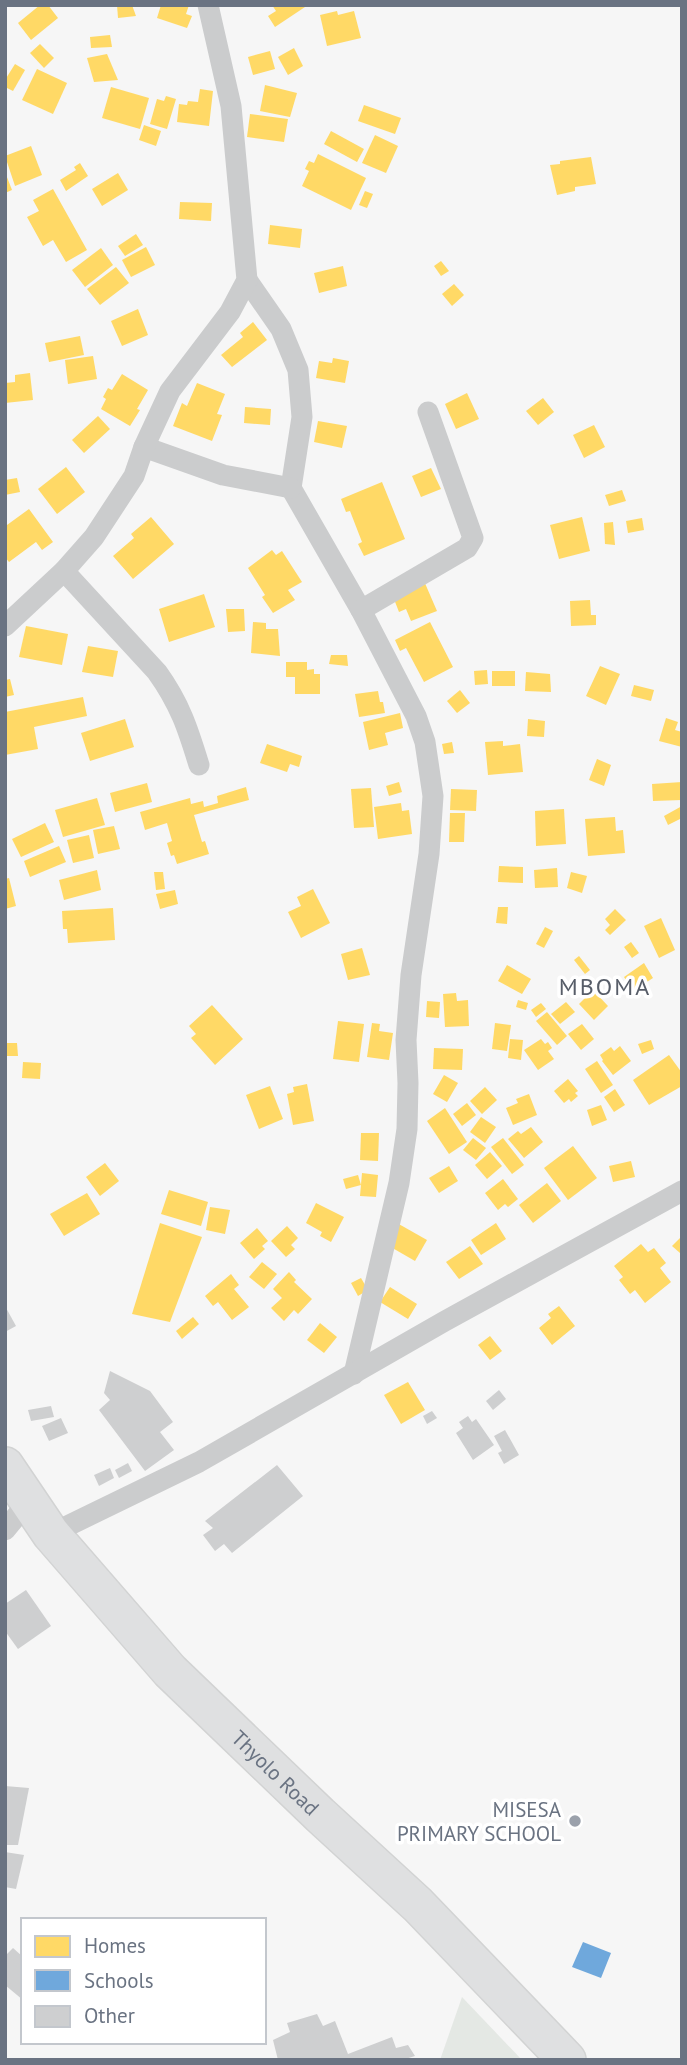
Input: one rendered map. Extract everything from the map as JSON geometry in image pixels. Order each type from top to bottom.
[{"type":"highway","name":"Thyolo Road","points":[[5,1466],[51,1534],[170,1671],[418,1905],[567,2060]]},
{"type":"street","points":[[208,5],[231,107],[247,280],[281,329],[298,370],[302,417],[291,488],[361,610],[416,716],[425,742],[433,796],[429,854],[411,975],[406,1040],[407,1129],[399,1183],[354,1374]]},
{"type":"street","points":[[6,621],[64,571],[94,537],[134,476],[144,447],[170,391],[230,312],[247,280]]},
{"type":"street","points":[[361,610],[467,548],[472,538],[428,412]]},
{"type":"street","points":[[144,447],[223,475],[291,488]]},
{"type":"street","points":[[64,571],[168,687],[183,713],[200,765]]},
{"type":"street","points":[[51,1534],[199,1462],[445,1321],[682,1191]]},
{"type":"street","points":[[5,1530],[29,1501]]},
{"type":"shaded area","points":[[462,1997],[522,2060],[440,2060]]},
{"type":"building: Homes","points":[[40,5],[48,5],[58,18],[31,40],[18,23]]},
{"type":"building: Homes","points":[[117,5],[132,5],[136,16],[118,18]]},
{"type":"building: Homes","points":[[161,5],[189,5],[186,14],[192,16],[187,28],[157,18]]},
{"type":"building: Homes","points":[[272,5],[308,5],[275,27],[268,16],[276,11]]},
{"type":"building: Homes","points":[[337,11],[338,15],[354,11],[361,38],[327,46],[320,15]]},
{"type":"building: Homes","points":[[110,35],[112,47],[91,48],[90,37]]},
{"type":"building: Homes","points":[[40,44],[54,58],[44,68],[30,53]]},
{"type":"building: Homes","points":[[294,48],[303,66],[288,75],[278,57]]},
{"type":"building: Homes","points":[[270,51],[275,69],[253,75],[248,57]]},
{"type":"building: Homes","points":[[107,54],[118,80],[94,82],[87,58]]},
{"type":"building: Homes","points":[[15,64],[25,70],[13,91],[5,87],[5,80]]},
{"type":"building: Homes","points":[[37,69],[67,83],[53,114],[22,100]]},
{"type":"building: Homes","points":[[265,85],[297,93],[290,117],[260,111]]},
{"type":"building: Homes","points":[[111,87],[149,98],[140,129],[102,118]]},
{"type":"building: Homes","points":[[200,89],[213,91],[209,126],[177,122],[179,104],[198,102]]},
{"type":"building: Homes","points":[[166,96],[176,99],[167,129],[150,124],[157,99],[164,101]]},
{"type":"building: Homes","points":[[364,105],[401,118],[395,134],[358,121]]},
{"type":"building: Homes","points":[[250,114],[288,119],[284,142],[247,137]]},
{"type":"building: Homes","points":[[144,125],[161,131],[156,146],[139,140]]},
{"type":"building: Homes","points":[[331,131],[364,149],[357,162],[324,144]]},
{"type":"building: Homes","points":[[375,135],[398,146],[386,173],[362,163]]},
{"type":"building: Homes","points":[[31,146],[42,175],[15,186],[5,156]]},
{"type":"building: Homes","points":[[318,154],[366,178],[351,210],[302,186],[309,171],[305,169],[309,161],[314,163]]},
{"type":"building: Homes","points":[[591,157],[596,184],[575,187],[575,191],[557,195],[550,165]]},
{"type":"building: Homes","points":[[80,163],[88,176],[66,191],[60,180],[76,170],[74,167]]},
{"type":"building: Homes","points":[[5,172],[12,190],[5,193]]},
{"type":"building: Homes","points":[[118,173],[128,190],[102,206],[92,189]]},
{"type":"building: Homes","points":[[53,189],[87,250],[66,262],[53,240],[43,246],[27,217],[39,211],[33,200]]},
{"type":"building: Homes","points":[[365,191],[373,194],[367,208],[359,205]]},
{"type":"building: Homes","points":[[180,202],[212,203],[211,221],[179,219]]},
{"type":"building: Homes","points":[[270,225],[302,229],[300,248],[268,244]]},
{"type":"building: Homes","points":[[136,234],[143,245],[125,256],[118,246]]},
{"type":"building: Homes","points":[[146,247],[155,265],[131,277],[122,260]]},
{"type":"building: Homes","points":[[101,248],[113,265],[85,287],[72,270]]},
{"type":"building: Homes","points":[[441,261],[449,271],[441,276],[434,266]]},
{"type":"building: Homes","points":[[343,266],[347,286],[319,293],[314,273]]},
{"type":"building: Homes","points":[[116,267],[129,283],[100,305],[87,289]]},
{"type":"building: Homes","points":[[454,284],[464,295],[452,306],[442,294]]},
{"type":"building: Homes","points":[[138,309],[148,335],[122,346],[111,321]]},
{"type":"building: Homes","points":[[253,322],[267,340],[232,367],[221,355],[243,337],[240,333]]},
{"type":"building: Homes","points":[[80,336],[84,355],[49,362],[45,343]]},
{"type":"building: Homes","points":[[93,356],[97,379],[68,384],[65,360]]},
{"type":"building: Homes","points":[[333,358],[349,361],[345,383],[316,378],[319,361],[332,363]]},
{"type":"building: Homes","points":[[30,373],[33,400],[5,403],[5,383],[15,382],[15,375]]},
{"type":"building: Homes","points":[[122,374],[148,390],[130,426],[101,409],[108,388],[112,390]]},
{"type":"building: Homes","points":[[197,383],[225,394],[217,414],[222,415],[212,441],[173,426],[182,403],[187,406]]},
{"type":"building: Homes","points":[[467,393],[479,419],[456,429],[445,404]]},
{"type":"building: Homes","points":[[543,398],[554,412],[538,425],[526,411]]},
{"type":"building: Homes","points":[[245,407],[271,409],[270,425],[244,423]]},
{"type":"building: Homes","points":[[98,416],[110,429],[84,453],[72,440]]},
{"type":"building: Homes","points":[[318,421],[347,426],[342,448],[314,442]]},
{"type":"building: Homes","points":[[594,425],[605,447],[584,458],[573,435]]},
{"type":"building: Homes","points":[[66,467],[85,492],[57,514],[38,489]]},
{"type":"building: Homes","points":[[431,468],[441,489],[421,497],[412,476]]},
{"type":"building: Homes","points":[[17,478],[20,492],[5,495],[5,480]]},
{"type":"building: Homes","points":[[382,482],[405,539],[364,556],[358,544],[362,542],[350,511],[346,512],[341,499]]},
{"type":"building: Homes","points":[[622,490],[626,501],[609,506],[605,495]]},
{"type":"building: Homes","points":[[29,509],[53,542],[42,550],[36,542],[9,562],[5,557],[5,522],[7,525]]},
{"type":"building: Homes","points":[[151,517],[174,544],[133,579],[113,556],[134,538],[131,534]]},
{"type":"building: Homes","points":[[582,517],[590,551],[559,559],[550,525]]},
{"type":"building: Homes","points":[[642,518],[644,530],[628,533],[626,521]]},
{"type":"building: Homes","points":[[613,522],[615,545],[605,544],[604,523]]},
{"type":"building: Homes","points":[[272,550],[276,555],[282,551],[302,582],[288,590],[295,600],[273,613],[248,568]]},
{"type":"building: Homes","points":[[424,581],[437,611],[411,621],[406,609],[399,612],[392,594]]},
{"type":"building: Homes","points":[[204,594],[215,627],[169,642],[159,609]]},
{"type":"building: Homes","points":[[590,600],[591,615],[596,615],[596,625],[571,626],[570,601]]},
{"type":"building: Homes","points":[[226,609],[244,609],[245,631],[228,632]]},
{"type":"building: Homes","points":[[253,622],[266,623],[266,629],[278,629],[280,656],[251,653]]},
{"type":"building: Homes","points":[[430,622],[453,667],[424,682],[406,648],[400,651],[395,640]]},
{"type":"building: Homes","points":[[26,626],[68,634],[62,665],[19,657]]},
{"type":"building: Homes","points":[[88,646],[118,651],[113,677],[82,672]]},
{"type":"building: Homes","points":[[331,655],[347,655],[348,666],[329,664]]},
{"type":"building: Homes","points":[[286,662],[307,662],[307,670],[314,669],[314,674],[320,674],[320,694],[295,694],[295,677],[286,677]]},
{"type":"building: Homes","points":[[600,666],[620,674],[606,705],[586,696]]},
{"type":"building: Homes","points":[[487,670],[488,684],[475,685],[474,671]]},
{"type":"building: Homes","points":[[492,671],[515,671],[515,686],[492,686]]},
{"type":"building: Homes","points":[[526,672],[550,674],[551,692],[525,691]]},
{"type":"building: Homes","points":[[10,679],[14,695],[5,697],[5,680]]},
{"type":"building: Homes","points":[[634,685],[654,690],[651,701],[631,696]]},
{"type":"building: Homes","points":[[460,690],[470,703],[457,713],[447,701]]},
{"type":"building: Homes","points":[[378,691],[385,713],[359,717],[355,694]]},
{"type":"building: Homes","points":[[83,697],[87,716],[34,727],[38,749],[5,755],[5,712]]},
{"type":"building: Homes","points":[[400,713],[403,728],[385,733],[388,745],[369,750],[363,722]]},
{"type":"building: Homes","points":[[666,718],[678,722],[675,730],[682,732],[682,747],[659,741]]},
{"type":"building: Homes","points":[[125,719],[134,747],[90,761],[81,733]]},
{"type":"building: Homes","points":[[528,719],[545,721],[544,737],[527,736]]},
{"type":"building: Homes","points":[[503,741],[503,746],[520,744],[523,772],[488,775],[485,742]]},
{"type":"building: Homes","points":[[452,742],[454,753],[444,754],[442,744]]},
{"type":"building: Homes","points":[[267,744],[302,756],[299,767],[290,764],[287,772],[260,763]]},
{"type":"building: Homes","points":[[597,759],[611,765],[604,786],[589,780]]},
{"type":"building: Homes","points":[[399,782],[402,792],[389,796],[386,786]]},
{"type":"building: Homes","points":[[682,782],[682,800],[653,801],[652,784]]},
{"type":"building: Homes","points":[[147,783],[152,802],[115,812],[110,793]]},
{"type":"building: Homes","points":[[246,787],[249,800],[194,815],[202,842],[205,841],[209,854],[177,864],[167,843],[172,841],[167,823],[145,830],[140,812],[190,798],[191,804],[203,801],[204,807],[218,803],[217,796]]},
{"type":"building: Homes","points":[[371,788],[374,827],[354,828],[351,789]]},
{"type":"building: Homes","points":[[451,789],[477,790],[476,811],[450,810]]},
{"type":"building: Homes","points":[[97,798],[105,825],[63,837],[55,810]]},
{"type":"building: Homes","points":[[401,803],[402,811],[409,810],[412,834],[378,839],[374,807]]},
{"type":"building: Homes","points":[[682,806],[682,818],[668,825],[664,816]]},
{"type":"building: Homes","points":[[564,809],[566,844],[536,846],[535,811]]},
{"type":"building: Homes","points":[[450,813],[465,813],[464,842],[449,842]]},
{"type":"building: Homes","points":[[615,817],[616,831],[623,830],[625,853],[588,856],[585,819]]},
{"type":"building: Homes","points":[[45,823],[54,842],[21,857],[12,839]]},
{"type":"building: Homes","points":[[114,826],[120,849],[98,854],[93,830]]},
{"type":"building: Homes","points":[[89,835],[94,858],[73,863],[67,840]]},
{"type":"building: Homes","points":[[59,846],[66,862],[30,877],[24,861]]},
{"type":"building: Homes","points":[[499,866],[523,867],[523,883],[498,882]]},
{"type":"building: Homes","points":[[557,868],[558,887],[535,888],[534,870]]},
{"type":"building: Homes","points":[[97,870],[101,890],[64,900],[59,880]]},
{"type":"building: Homes","points":[[154,872],[163,872],[165,889],[156,890]]},
{"type":"building: Homes","points":[[571,872],[587,876],[582,893],[567,888]]},
{"type":"building: Homes","points":[[9,878],[16,906],[5,909],[5,879]]},
{"type":"building: Homes","points":[[313,889],[330,923],[301,938],[288,912],[301,906],[297,897]]},
{"type":"building: Homes","points":[[175,890],[178,904],[160,909],[156,894]]},
{"type":"building: Homes","points":[[498,907],[508,907],[507,924],[496,923]]},
{"type":"building: Homes","points":[[113,908],[115,940],[68,943],[67,929],[63,929],[62,911]]},
{"type":"building: Homes","points":[[615,909],[626,920],[610,935],[605,930],[610,925],[605,919]]},
{"type":"building: Homes","points":[[661,918],[675,950],[659,958],[644,926]]},
{"type":"building: Homes","points":[[545,927],[553,931],[544,948],[536,944]]},
{"type":"building: Homes","points":[[631,942],[639,953],[632,958],[624,947]]},
{"type":"building: Homes","points":[[362,948],[370,975],[348,980],[341,954]]},
{"type":"building: Homes","points":[[579,956],[590,970],[585,974],[574,960]]},
{"type":"building: Homes","points":[[644,963],[653,978],[633,991],[624,977]]},
{"type":"building: Homes","points":[[507,965],[531,979],[522,994],[498,981]]},
{"type":"building: Homes","points":[[593,990],[608,1006],[594,1020],[579,1004]]},
{"type":"building: Homes","points":[[456,993],[457,1001],[468,1000],[469,1026],[445,1027],[443,994]]},
{"type":"building: Homes","points":[[518,1000],[528,1003],[526,1010],[516,1007]]},
{"type":"building: Homes","points":[[427,1001],[440,1002],[439,1018],[426,1017]]},
{"type":"building: Homes","points":[[566,1002],[575,1012],[560,1024],[551,1014]]},
{"type":"building: Homes","points":[[541,1003],[546,1009],[536,1017],[531,1010]]},
{"type":"building: Homes","points":[[212,1005],[243,1039],[215,1065],[191,1038],[196,1034],[189,1026]]},
{"type":"building: Homes","points":[[547,1012],[567,1036],[557,1045],[536,1021]]},
{"type":"building: Homes","points":[[338,1021],[364,1024],[359,1062],[333,1059]]},
{"type":"building: Homes","points":[[372,1023],[380,1024],[379,1031],[393,1033],[389,1060],[367,1057]]},
{"type":"building: Homes","points":[[495,1023],[511,1025],[507,1051],[492,1049]]},
{"type":"building: Homes","points":[[582,1024],[594,1039],[581,1050],[568,1034]]},
{"type":"building: Homes","points":[[510,1039],[523,1040],[521,1060],[508,1058]]},
{"type":"building: Homes","points":[[541,1039],[545,1044],[548,1042],[552,1048],[548,1051],[554,1059],[538,1070],[524,1050]]},
{"type":"building: Homes","points":[[651,1040],[654,1049],[642,1054],[638,1044]]},
{"type":"building: Homes","points":[[6,1043],[17,1043],[18,1056],[6,1056]]},
{"type":"building: Homes","points":[[620,1046],[631,1061],[613,1075],[600,1055],[611,1047],[614,1051]]},
{"type":"building: Homes","points":[[434,1048],[463,1049],[462,1070],[433,1069]]},
{"type":"building: Homes","points":[[669,1055],[682,1073],[682,1086],[649,1105],[633,1080]]},
{"type":"building: Homes","points":[[597,1061],[613,1085],[601,1093],[585,1069]]},
{"type":"building: Homes","points":[[23,1062],[41,1063],[40,1079],[22,1078]]},
{"type":"building: Homes","points":[[444,1075],[458,1083],[447,1102],[433,1094]]},
{"type":"building: Homes","points":[[568,1079],[578,1091],[575,1093],[578,1096],[571,1102],[569,1099],[564,1103],[554,1091]]},
{"type":"building: Homes","points":[[307,1084],[314,1121],[293,1125],[287,1094],[294,1092],[293,1087]]},
{"type":"building: Homes","points":[[270,1086],[283,1119],[259,1129],[246,1095]]},
{"type":"building: Homes","points":[[485,1087],[497,1100],[482,1114],[470,1101]]},
{"type":"building: Homes","points":[[615,1089],[625,1105],[614,1112],[604,1097]]},
{"type":"building: Homes","points":[[529,1094],[537,1115],[513,1125],[506,1108],[518,1103],[516,1099]]},
{"type":"building: Homes","points":[[467,1103],[476,1115],[462,1126],[453,1114]]},
{"type":"building: Homes","points":[[601,1105],[607,1120],[592,1126],[587,1110]]},
{"type":"building: Homes","points":[[445,1108],[467,1142],[449,1154],[427,1121]]},
{"type":"building: Homes","points":[[481,1117],[496,1127],[485,1143],[470,1132]]},
{"type":"building: Homes","points":[[531,1127],[543,1142],[524,1158],[508,1139],[518,1131],[521,1134]]},
{"type":"building: Homes","points":[[361,1133],[379,1133],[378,1161],[360,1160]]},
{"type":"building: Homes","points":[[473,1138],[486,1148],[476,1160],[463,1150]]},
{"type":"building: Homes","points":[[503,1138],[524,1165],[512,1174],[491,1147]]},
{"type":"building: Homes","points":[[573,1146],[597,1178],[568,1200],[544,1168]]},
{"type":"building: Homes","points":[[490,1152],[502,1166],[487,1179],[475,1165]]},
{"type":"building: Homes","points":[[631,1161],[635,1177],[613,1182],[609,1166]]},
{"type":"building: Homes","points":[[105,1163],[119,1181],[100,1196],[86,1177]]},
{"type":"building: Homes","points":[[449,1166],[458,1181],[439,1193],[429,1178]]},
{"type":"building: Homes","points":[[362,1173],[378,1175],[376,1197],[360,1196]]},
{"type":"building: Homes","points":[[358,1175],[361,1185],[346,1189],[343,1179]]},
{"type":"building: Homes","points":[[503,1179],[518,1199],[508,1207],[505,1204],[498,1210],[485,1193]]},
{"type":"building: Homes","points":[[547,1183],[561,1201],[533,1223],[519,1205]]},
{"type":"building: Homes","points":[[169,1190],[208,1202],[201,1226],[161,1214]]},
{"type":"building: Homes","points":[[87,1193],[100,1214],[64,1236],[50,1214]]},
{"type":"building: Homes","points":[[316,1203],[344,1217],[331,1242],[320,1236],[322,1232],[306,1223]]},
{"type":"building: Homes","points":[[210,1207],[230,1210],[225,1234],[206,1230]]},
{"type":"building: Homes","points":[[160,1223],[202,1237],[170,1322],[132,1314]]},
{"type":"building: Homes","points":[[397,1223],[427,1240],[415,1261],[389,1246]]},
{"type":"building: Homes","points":[[496,1223],[506,1239],[481,1255],[471,1240]]},
{"type":"building: Homes","points":[[287,1226],[298,1238],[291,1245],[295,1249],[286,1257],[271,1241]]},
{"type":"building: Homes","points":[[257,1228],[268,1241],[262,1246],[265,1249],[254,1259],[240,1243]]},
{"type":"building: Homes","points":[[682,1236],[682,1251],[680,1253],[672,1246]]},
{"type":"building: Homes","points":[[641,1244],[648,1252],[654,1248],[666,1263],[660,1268],[671,1282],[645,1303],[635,1290],[630,1294],[619,1280],[623,1277],[614,1266]]},
{"type":"building: Homes","points":[[470,1246],[483,1264],[459,1279],[446,1262]]},
{"type":"building: Homes","points":[[262,1262],[277,1274],[264,1289],[249,1277]]},
{"type":"building: Homes","points":[[289,1272],[296,1280],[294,1282],[312,1299],[298,1314],[294,1310],[284,1321],[271,1308],[282,1298],[273,1289]]},
{"type":"building: Homes","points":[[231,1274],[239,1285],[234,1289],[249,1307],[232,1320],[218,1302],[213,1306],[205,1296]]},
{"type":"building: Homes","points":[[361,1278],[368,1290],[358,1296],[351,1283]]},
{"type":"building: Homes","points":[[390,1287],[417,1304],[408,1319],[380,1302]]},
{"type":"building: Homes","points":[[559,1306],[575,1326],[552,1345],[539,1328],[551,1318],[548,1314]]},
{"type":"building: Homes","points":[[193,1317],[199,1324],[182,1339],[176,1331]]},
{"type":"building: Homes","points":[[320,1323],[337,1337],[324,1353],[307,1340]]},
{"type":"building: Homes","points":[[490,1336],[502,1351],[490,1360],[478,1345]]},
{"type":"building: Homes","points":[[408,1382],[425,1410],[401,1424],[384,1395]]},
{"type":"building: Schools","points":[[583,1942],[611,1953],[601,1978],[572,1967]]},
{"type":"building: Other","points":[[5,1306],[16,1326],[5,1332]]},
{"type":"building: Other","points":[[110,1371],[150,1391],[173,1422],[160,1432],[174,1450],[145,1471],[99,1410],[110,1400],[104,1393]]},
{"type":"building: Other","points":[[499,1390],[506,1399],[493,1410],[486,1401]]},
{"type":"building: Other","points":[[51,1406],[54,1417],[31,1421],[28,1410]]},
{"type":"building: Other","points":[[432,1411],[437,1418],[427,1424],[423,1416]]},
{"type":"building: Other","points":[[468,1416],[472,1422],[476,1419],[494,1445],[473,1460],[456,1433],[463,1428],[459,1422]]},
{"type":"building: Other","points":[[61,1418],[68,1433],[49,1441],[42,1426]]},
{"type":"building: Other","points":[[505,1430],[519,1455],[504,1464],[498,1453],[502,1451],[494,1436]]},
{"type":"building: Other","points":[[128,1463],[132,1471],[119,1478],[115,1470]]},
{"type":"building: Other","points":[[277,1465],[303,1496],[232,1553],[224,1544],[215,1551],[203,1535],[213,1528],[205,1521]]},
{"type":"building: Other","points":[[110,1468],[114,1478],[99,1486],[94,1475]]},
{"type":"building: Other","points":[[26,1590],[51,1626],[18,1649],[5,1631],[5,1604]]},
{"type":"building: Other","points":[[5,1786],[29,1788],[18,1845],[5,1845]]},
{"type":"building: Other","points":[[5,1852],[24,1855],[16,1889],[5,1887]]},
{"type":"building: Other","points":[[13,1948],[21,1955],[21,1998],[5,1985],[5,1956]]},
{"type":"building: Other","points":[[317,2014],[323,2026],[335,2021],[348,2054],[392,2037],[396,2048],[408,2045],[415,2056],[402,2060],[278,2060],[273,2040],[290,2032],[287,2023]]},
{"type":"place","name":"MISESA PRIMARY SCHOOL","points":[[575,1821]]},
{"type":"district","name":"MBOMA","points":[[605,986]]}]
